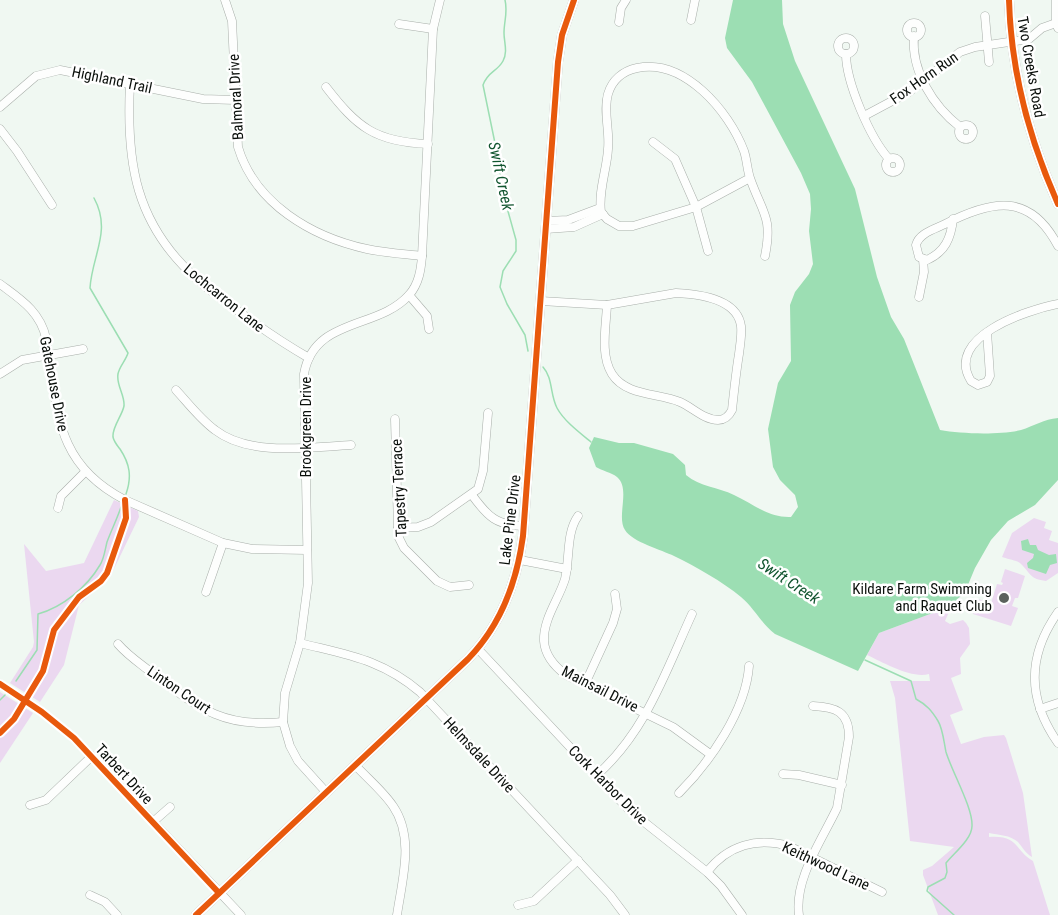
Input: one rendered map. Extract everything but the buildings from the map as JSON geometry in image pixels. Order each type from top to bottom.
[{"type":"street","name":"Balmoral Drive","points":[[225,0],[232,21],[237,140],[245,165],[262,192],[279,208],[312,228],[351,245],[422,256]]},
{"type":"street","points":[[429,329],[427,316],[409,295],[420,275],[422,256],[433,29],[440,0]]},
{"type":"street","name":"Lake Pine Drive","points":[[195,915],[478,649],[504,606],[520,560],[524,526],[558,62],[562,35],[574,0]]},
{"type":"street","points":[[620,22],[621,8],[626,0]]},
{"type":"street","points":[[691,21],[695,0]]},
{"type":"street","name":"Two Creeks Road","points":[[1009,0],[1012,42],[1023,102],[1047,180],[1058,204]]},
{"type":"street","points":[[1056,0],[1057,25]]},
{"type":"street","points":[[985,16],[989,62]]},
{"type":"street","points":[[399,24],[433,29]]},
{"type":"street","name":"Fox Horn Run","points":[[864,116],[892,102],[923,82],[960,52],[987,45],[1029,39],[1042,28],[1057,25]]},
{"type":"street","points":[[914,36],[914,58],[923,82],[943,111],[960,127]]},
{"type":"street","points":[[846,54],[850,79],[864,116],[883,153],[889,159]]},
{"type":"street","points":[[750,178],[696,207],[661,219],[626,227],[612,223],[601,211],[608,148],[608,94],[615,80],[636,68],[656,66],[665,68],[693,82],[728,122],[744,153],[750,178],[768,220],[769,232],[765,256]]},
{"type":"street","name":"Highland Trail","points":[[0,107],[29,81],[51,71],[67,71],[203,99],[235,100]]},
{"type":"street","name":"Lochcarron Lane","points":[[130,84],[129,144],[134,174],[143,204],[165,244],[192,275],[209,290],[263,330],[309,358]]},
{"type":"street","points":[[326,87],[355,120],[369,131],[397,142],[428,144]]},
{"type":"street","points":[[0,129],[52,205]]},
{"type":"street","points":[[653,142],[675,159],[696,207],[708,251]]},
{"type":"street","points":[[953,219],[952,234],[944,247],[931,259],[919,257],[916,250],[919,237],[953,219],[992,205],[1015,207],[1038,218],[1058,246]]},
{"type":"street","points":[[546,225],[574,227],[601,211]]},
{"type":"street","points":[[919,297],[924,272],[923,259]]},
{"type":"street","name":"Gatehouse Drive","points":[[0,284],[24,301],[35,314],[45,333],[61,430],[71,453],[85,472],[99,485],[117,496],[223,543],[252,549],[308,550]]},
{"type":"street","points":[[541,301],[607,305],[665,294],[685,294],[708,298],[732,308],[739,318],[742,329],[732,410],[729,415],[723,419],[713,419],[678,401],[634,390],[618,382],[608,366],[605,353],[607,305]]},
{"type":"street","name":"Brookgreen Drive","points":[[326,792],[298,761],[290,746],[283,722],[287,684],[300,643],[307,593],[304,379],[309,358],[315,347],[331,334],[383,313],[409,295]]},
{"type":"street","points":[[987,332],[990,376],[987,382],[978,385],[969,378],[966,356],[973,343],[987,332],[1022,313],[1042,306],[1058,304]]},
{"type":"street","points":[[0,374],[22,360],[83,349]]},
{"type":"street","points":[[176,390],[213,429],[228,438],[254,447],[351,446]]},
{"type":"street","points":[[398,528],[418,527],[431,522],[472,495],[480,486],[488,413]]},
{"type":"street","name":"Tapestry Terrace","points":[[395,419],[399,538],[404,548],[437,581],[450,587],[469,585]]},
{"type":"street","points":[[58,508],[61,496],[85,472]]},
{"type":"street","points":[[472,495],[484,513],[495,520],[503,524],[524,526]]},
{"type":"street","name":"Mainsail Drive","points":[[578,516],[571,526],[567,569],[561,590],[544,632],[545,645],[554,665],[566,675],[673,727],[710,754]]},
{"type":"street","points":[[206,592],[223,543]]},
{"type":"street","points":[[520,560],[567,569]]},
{"type":"street","points":[[585,684],[613,623],[617,609],[615,594]]},
{"type":"street","points":[[1058,612],[1041,645],[1035,668],[1035,692],[1040,709],[1050,732],[1058,743]]},
{"type":"street","points":[[597,775],[628,742],[647,713],[692,614]]},
{"type":"street","name":"Helmsdale Drive","points":[[300,643],[360,658],[382,666],[403,678],[426,698],[578,860],[625,915]]},
{"type":"street","name":"Linton Court","points":[[118,644],[126,653],[181,695],[210,713],[249,724],[283,722]]},
{"type":"street","name":"Cork Harbor Drive","points":[[478,649],[646,825],[707,872],[721,886],[742,915]]},
{"type":"street","points":[[679,793],[724,734],[745,690],[749,666]]},
{"type":"street","name":"Tarbert Drive","points":[[0,684],[59,724],[92,756],[241,915]]},
{"type":"street","points":[[1040,709],[1058,703]]},
{"type":"street","points":[[799,915],[800,887],[837,808],[849,737],[847,721],[842,714],[831,707],[813,706]]},
{"type":"street","points":[[30,805],[46,800],[92,756]]},
{"type":"street","points":[[355,765],[390,802],[402,827],[405,851],[397,915]]},
{"type":"street","points":[[783,774],[799,775],[842,785]]},
{"type":"street","name":"Tarbert Drive","points":[[153,822],[170,807]]},
{"type":"street","name":"Keithwood Lane","points":[[707,872],[729,851],[754,842],[783,844],[882,892]]},
{"type":"street","points":[[518,905],[534,901],[578,860]]},
{"type":"street","points":[[90,895],[105,902],[117,915]]},
{"type":"shaded area","points":[[114,500],[138,511],[139,517],[110,577],[79,605],[64,665],[40,702],[10,683],[34,642],[24,544],[46,571],[84,563]]},
{"type":"shaded area","points":[[1034,518],[1046,522],[1044,528],[1052,531],[1049,540],[1058,543],[1058,573],[1046,581],[1034,577],[1019,563],[1002,557],[1012,533]]},
{"type":"shaded area","name":"Kildare Farm Swimming and Raquet Club","points":[[1005,569],[1025,576],[1018,598],[1015,598],[1012,606],[1018,608],[1011,626],[973,614],[978,599],[991,603],[997,584],[1002,585],[1003,583],[1001,582]]},
{"type":"shaded area","points":[[962,595],[945,621],[950,624],[963,620],[969,628],[970,644],[960,658],[961,674],[951,678],[963,710],[950,715],[961,744],[984,737],[1004,735],[1006,738],[1023,793],[1032,857],[1012,838],[989,833],[989,837],[1006,838],[1033,861],[1050,915],[938,915],[923,870],[932,866],[954,847],[910,841],[895,698],[890,681],[930,681],[929,674],[906,672],[867,655],[879,633],[949,607]]},
{"type":"shaded area","points":[[0,692],[33,713],[0,763]]},
{"type":"water","points":[[733,0],[782,0],[783,24],[795,61],[855,189],[877,277],[891,317],[904,339],[940,430],[1003,433],[1021,430],[1058,418],[1058,480],[1035,505],[1008,521],[991,540],[965,592],[949,607],[879,633],[858,671],[775,634],[746,601],[726,586],[691,565],[640,542],[629,534],[625,530],[622,518],[623,488],[621,482],[615,475],[596,467],[589,448],[594,437],[619,443],[634,443],[673,454],[685,465],[686,475],[691,479],[734,495],[768,513],[791,517],[798,507],[795,495],[780,480],[773,467],[768,429],[778,383],[791,361],[790,305],[795,292],[809,274],[813,264],[809,231],[810,194],[752,82],[727,48],[725,38]]},
{"type":"water","points":[[1028,539],[1030,545],[1036,545],[1038,550],[1049,555],[1056,554],[1057,563],[1050,565],[1046,574],[1028,568],[1027,563],[1034,554],[1022,550],[1021,541]]},
{"type":"waterway","name":"Swift Creek","points":[[505,0],[506,51],[501,65],[487,77],[483,85],[504,197],[516,240],[516,251],[503,271],[500,287],[525,335],[528,351]]},
{"type":"waterway","points":[[94,198],[99,210],[101,232],[90,288],[128,353],[118,374],[124,406],[113,437],[128,465],[129,482],[126,494]]},
{"type":"waterway","name":"Swift Creek","points":[[543,367],[560,413],[591,442]]},
{"type":"waterway","points":[[16,681],[37,650],[38,614],[74,595],[95,573],[121,507]]},
{"type":"waterway","name":"Swift Creek","points":[[865,660],[911,681],[916,699],[931,711],[941,728],[946,752],[966,800],[972,826],[966,841],[946,863],[945,878],[928,887],[927,891],[954,915]]},
{"type":"waterway","points":[[0,700],[5,695]]},
{"type":"cycle path","points":[[196,915],[468,659],[490,632],[506,602],[517,569],[523,536],[558,62],[562,35],[574,0]]},
{"type":"cycle path","points":[[1009,0],[1013,53],[1023,104],[1038,155],[1058,204]]},
{"type":"cycle path","points":[[0,733],[14,719],[43,671],[54,630],[79,597],[101,581],[107,573],[126,518],[125,500]]},
{"type":"cycle path","points":[[0,684],[42,712],[74,738],[219,893]]},
{"type":"place","name":"Kildare Farm Swimming and Raquet Club","points":[[1004,598]]}]
